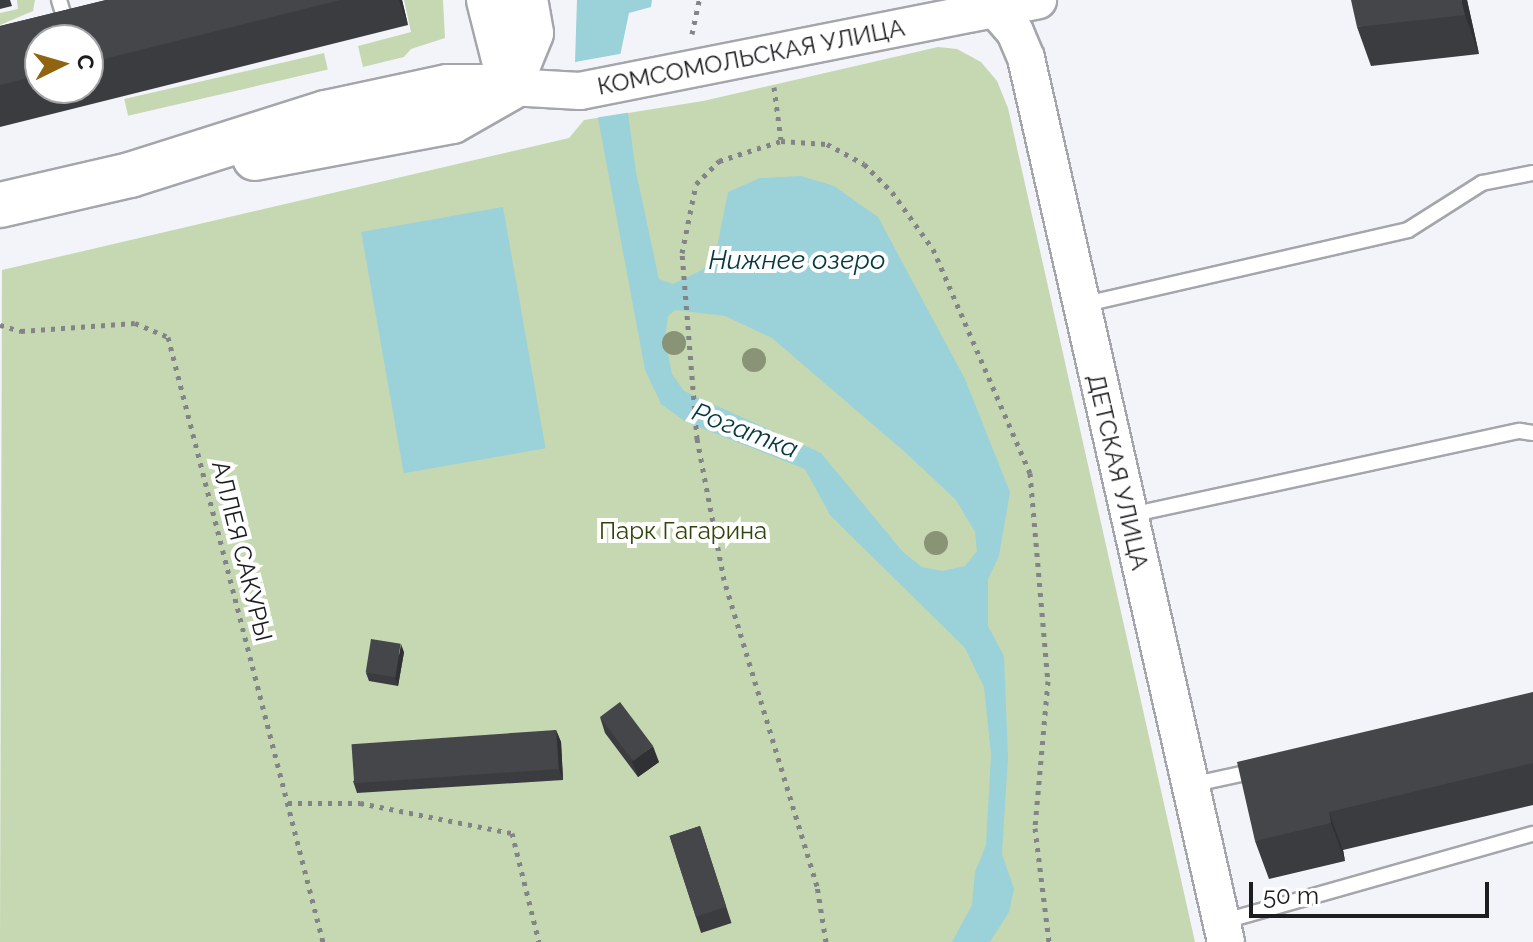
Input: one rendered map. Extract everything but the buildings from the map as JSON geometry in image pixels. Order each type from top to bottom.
[{"type":"main road","points":[[488,0],[510,87]]},
{"type":"main road","points":[[510,87],[532,33],[526,0]]},
{"type":"main road","name":"КОМСОМОЛЬСКАЯ УЛИЦА","points":[[0,205],[130,175],[326,113],[447,87],[510,87]]},
{"type":"street","name":"КОМСОМОЛЬСКАЯ УЛИЦА","points":[[510,87],[580,91],[1038,0]]},
{"type":"street","name":"ДЕТСКАЯ УЛИЦА","points":[[996,10],[1015,32],[1026,58],[1223,932]]},
{"type":"lane","points":[[59,0],[57,17],[79,12]]},
{"type":"lane","points":[[1080,305],[1408,230],[1482,183],[1533,173]]},
{"type":"lane","points":[[1128,515],[1520,431],[1533,433]]},
{"type":"lane","points":[[1190,785],[1267,768]]},
{"type":"lane","points":[[1223,932],[1533,834]]},
{"type":"path","points":[[689,49],[699,0]]},
{"type":"path","points":[[772,78],[781,141]]},
{"type":"path","points":[[826,942],[817,886],[724,580],[697,439],[682,253],[696,184],[719,161],[781,141],[827,144],[864,164],[892,192],[933,249],[1030,473],[1048,681],[1035,828],[1049,942]]},
{"type":"path","name":"АЛЛЕЯ САКУРЫ","points":[[0,325],[21,331],[135,323],[168,337],[323,942]]},
{"type":"path","points":[[288,803],[360,803],[512,833],[539,942]]},
{"type":"green space","points":[[17,0],[35,0],[33,11],[0,25],[0,13],[18,9]]},
{"type":"green space","points":[[404,0],[443,0],[445,38],[411,49],[404,57],[363,67],[358,46],[411,32]]},
{"type":"green space","name":"Парк Гагарина","points":[[938,47],[957,49],[981,62],[997,81],[1008,108],[1195,942],[0,942],[2,270],[569,138],[584,120],[703,101]]},
{"type":"green space","points":[[324,53],[328,70],[128,116],[124,99]]},
{"type":"water","points":[[577,0],[652,0],[651,7],[629,13],[620,56],[636,172],[659,279],[673,284],[702,270],[715,257],[728,192],[760,178],[801,176],[834,186],[878,217],[965,379],[1010,492],[999,556],[988,579],[988,626],[1004,656],[1008,757],[1002,854],[1014,889],[1009,912],[990,942],[952,942],[972,905],[975,872],[986,845],[991,755],[984,687],[965,648],[830,515],[805,469],[686,422],[661,404],[645,370],[598,118],[575,62]],"holes":[[[675,310],[725,316],[772,338],[956,500],[975,532],[977,551],[965,566],[942,571],[922,567],[903,552],[821,453],[684,391],[672,374],[665,338],[668,316]]]},
{"type":"water","points":[[503,207],[546,448],[404,473],[361,232]]},
{"type":"pier","points":[[625,53],[632,112],[594,118],[575,62]]},
{"type":"water label","name":"Нижнее озеро","points":[[797,261]]},
{"type":"water label","name":"Рогатка","points":[[745,431]]}]
